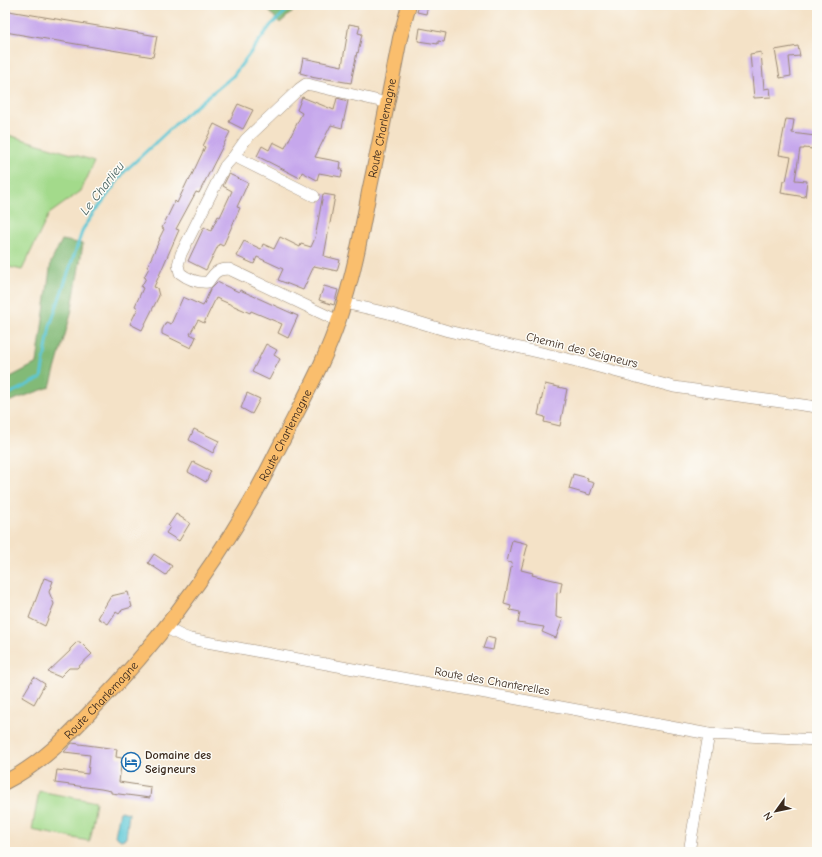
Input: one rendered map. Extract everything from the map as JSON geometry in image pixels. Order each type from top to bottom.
[{"type":"main road","name":"Route Charlemagne","points":[[5,782],[39,761],[64,739],[119,682],[166,628],[197,585],[252,499],[314,378],[344,304],[355,260],[400,38],[409,5]]},
{"type":"street","points":[[338,321],[228,269],[220,269],[208,282],[200,283],[180,274],[178,265],[225,166],[246,139],[299,89],[306,84],[388,103]]},
{"type":"street","points":[[234,156],[314,196]]},
{"type":"street","name":"Chemin des Seigneurs","points":[[344,304],[388,313],[448,331],[576,361],[674,387],[817,407]]},
{"type":"street","name":"Route des Chanterelles","points":[[166,628],[182,636],[204,641],[709,734],[817,740]]},
{"type":"street","points":[[690,852],[709,734]]},
{"type":"green space","points":[[273,5],[300,5],[280,23],[269,11]]},
{"type":"green space","points":[[5,134],[95,161],[81,191],[49,214],[22,270],[5,266]]},
{"type":"green space","points":[[62,240],[83,244],[71,314],[50,387],[5,403],[5,380],[37,363],[51,262]]},
{"type":"green space","points":[[39,791],[96,802],[89,841],[32,830]]},
{"type":"water","points":[[120,811],[129,813],[126,838],[121,840],[115,836]]},
{"type":"building","points":[[419,5],[428,5],[426,14],[417,12]]},
{"type":"building","points":[[9,11],[157,36],[153,57],[5,32],[5,23],[7,24]]},
{"type":"building","points":[[349,24],[360,26],[358,33],[362,34],[351,83],[321,79],[300,73],[303,58],[342,66]]},
{"type":"building","points":[[420,28],[446,33],[444,42],[438,41],[438,44],[418,41]]},
{"type":"building","points":[[798,46],[800,56],[789,57],[791,76],[780,78],[775,50]]},
{"type":"building","points":[[761,52],[764,89],[770,88],[771,97],[754,98],[750,54]]},
{"type":"building","points":[[302,97],[334,110],[337,98],[348,101],[342,128],[331,125],[315,157],[341,162],[340,169],[343,169],[341,177],[319,173],[317,180],[302,172],[300,178],[257,156],[262,146],[269,150],[273,142],[285,148],[302,113],[297,110]]},
{"type":"building","points":[[238,104],[253,110],[243,129],[229,122]]},
{"type":"building","points":[[786,119],[794,120],[792,133],[815,136],[813,149],[800,149],[795,180],[807,181],[805,197],[781,193],[783,181],[786,181],[791,157],[779,155]]},
{"type":"building","points":[[214,124],[230,132],[199,193],[196,192],[176,229],[179,230],[154,287],[157,288],[159,296],[142,330],[130,324],[138,308],[135,306],[143,288],[141,287],[146,278],[144,277],[149,268],[147,267],[164,229],[162,228],[175,201],[177,203],[188,180],[189,181],[205,147],[203,146]]},
{"type":"building","points":[[229,174],[248,183],[237,207],[240,208],[223,246],[219,244],[206,270],[188,261],[204,227],[211,231],[218,216],[220,217],[232,191],[223,186]]},
{"type":"building","points":[[323,194],[335,196],[324,256],[340,260],[337,271],[314,266],[303,290],[278,280],[283,269],[257,257],[254,264],[236,256],[244,241],[261,249],[263,244],[274,249],[280,237],[300,247],[301,244],[311,247],[315,238]]},
{"type":"building","points":[[217,282],[239,292],[240,290],[298,316],[288,338],[278,333],[282,324],[251,311],[250,313],[216,298],[204,323],[198,320],[190,334],[196,337],[191,348],[162,334],[162,330],[166,322],[171,324],[183,297],[203,306],[211,288]]},
{"type":"building","points":[[324,286],[338,290],[334,305],[319,300]]},
{"type":"building","points":[[266,344],[277,350],[274,355],[280,359],[269,380],[252,372]]},
{"type":"building","points":[[545,384],[567,389],[560,426],[544,422],[545,417],[538,415]]},
{"type":"building","points":[[247,393],[260,399],[252,414],[241,408]]},
{"type":"building","points":[[194,429],[219,441],[213,453],[189,440]]},
{"type":"building","points":[[193,462],[211,471],[206,482],[188,472]]},
{"type":"building","points":[[573,474],[588,478],[587,481],[594,483],[590,495],[569,489]]},
{"type":"building","points":[[176,514],[190,523],[179,541],[166,533],[170,527],[168,526]]},
{"type":"building","points":[[512,540],[528,544],[521,570],[533,573],[532,575],[562,582],[560,593],[557,592],[556,617],[563,619],[556,638],[542,632],[544,627],[518,623],[520,612],[510,610],[511,606],[504,604],[512,563],[507,562]]},
{"type":"building","points":[[154,554],[172,566],[166,575],[148,563]]},
{"type":"building","points":[[44,578],[53,581],[49,592],[54,604],[45,626],[29,618]]},
{"type":"building","points":[[128,592],[132,607],[122,610],[119,614],[116,612],[108,624],[98,618],[111,596]]},
{"type":"building","points":[[487,637],[495,639],[493,650],[483,648]]},
{"type":"building","points":[[77,642],[80,642],[92,654],[77,668],[69,668],[60,677],[48,672],[70,651],[70,649]]},
{"type":"building","points":[[34,677],[45,684],[34,704],[22,697]]},
{"type":"building","points":[[72,743],[117,749],[116,757],[122,758],[119,782],[151,787],[150,798],[111,793],[111,791],[101,789],[55,783],[57,770],[88,774],[90,755],[64,752]]},
{"type":"waterway","name":"Le Charlieu","points":[[5,396],[41,378],[50,326],[83,229],[124,172],[184,116],[233,76],[271,25],[293,5]]},
{"type":"place","name":"Domaine des Seigneurs","points":[[131,762]]}]
